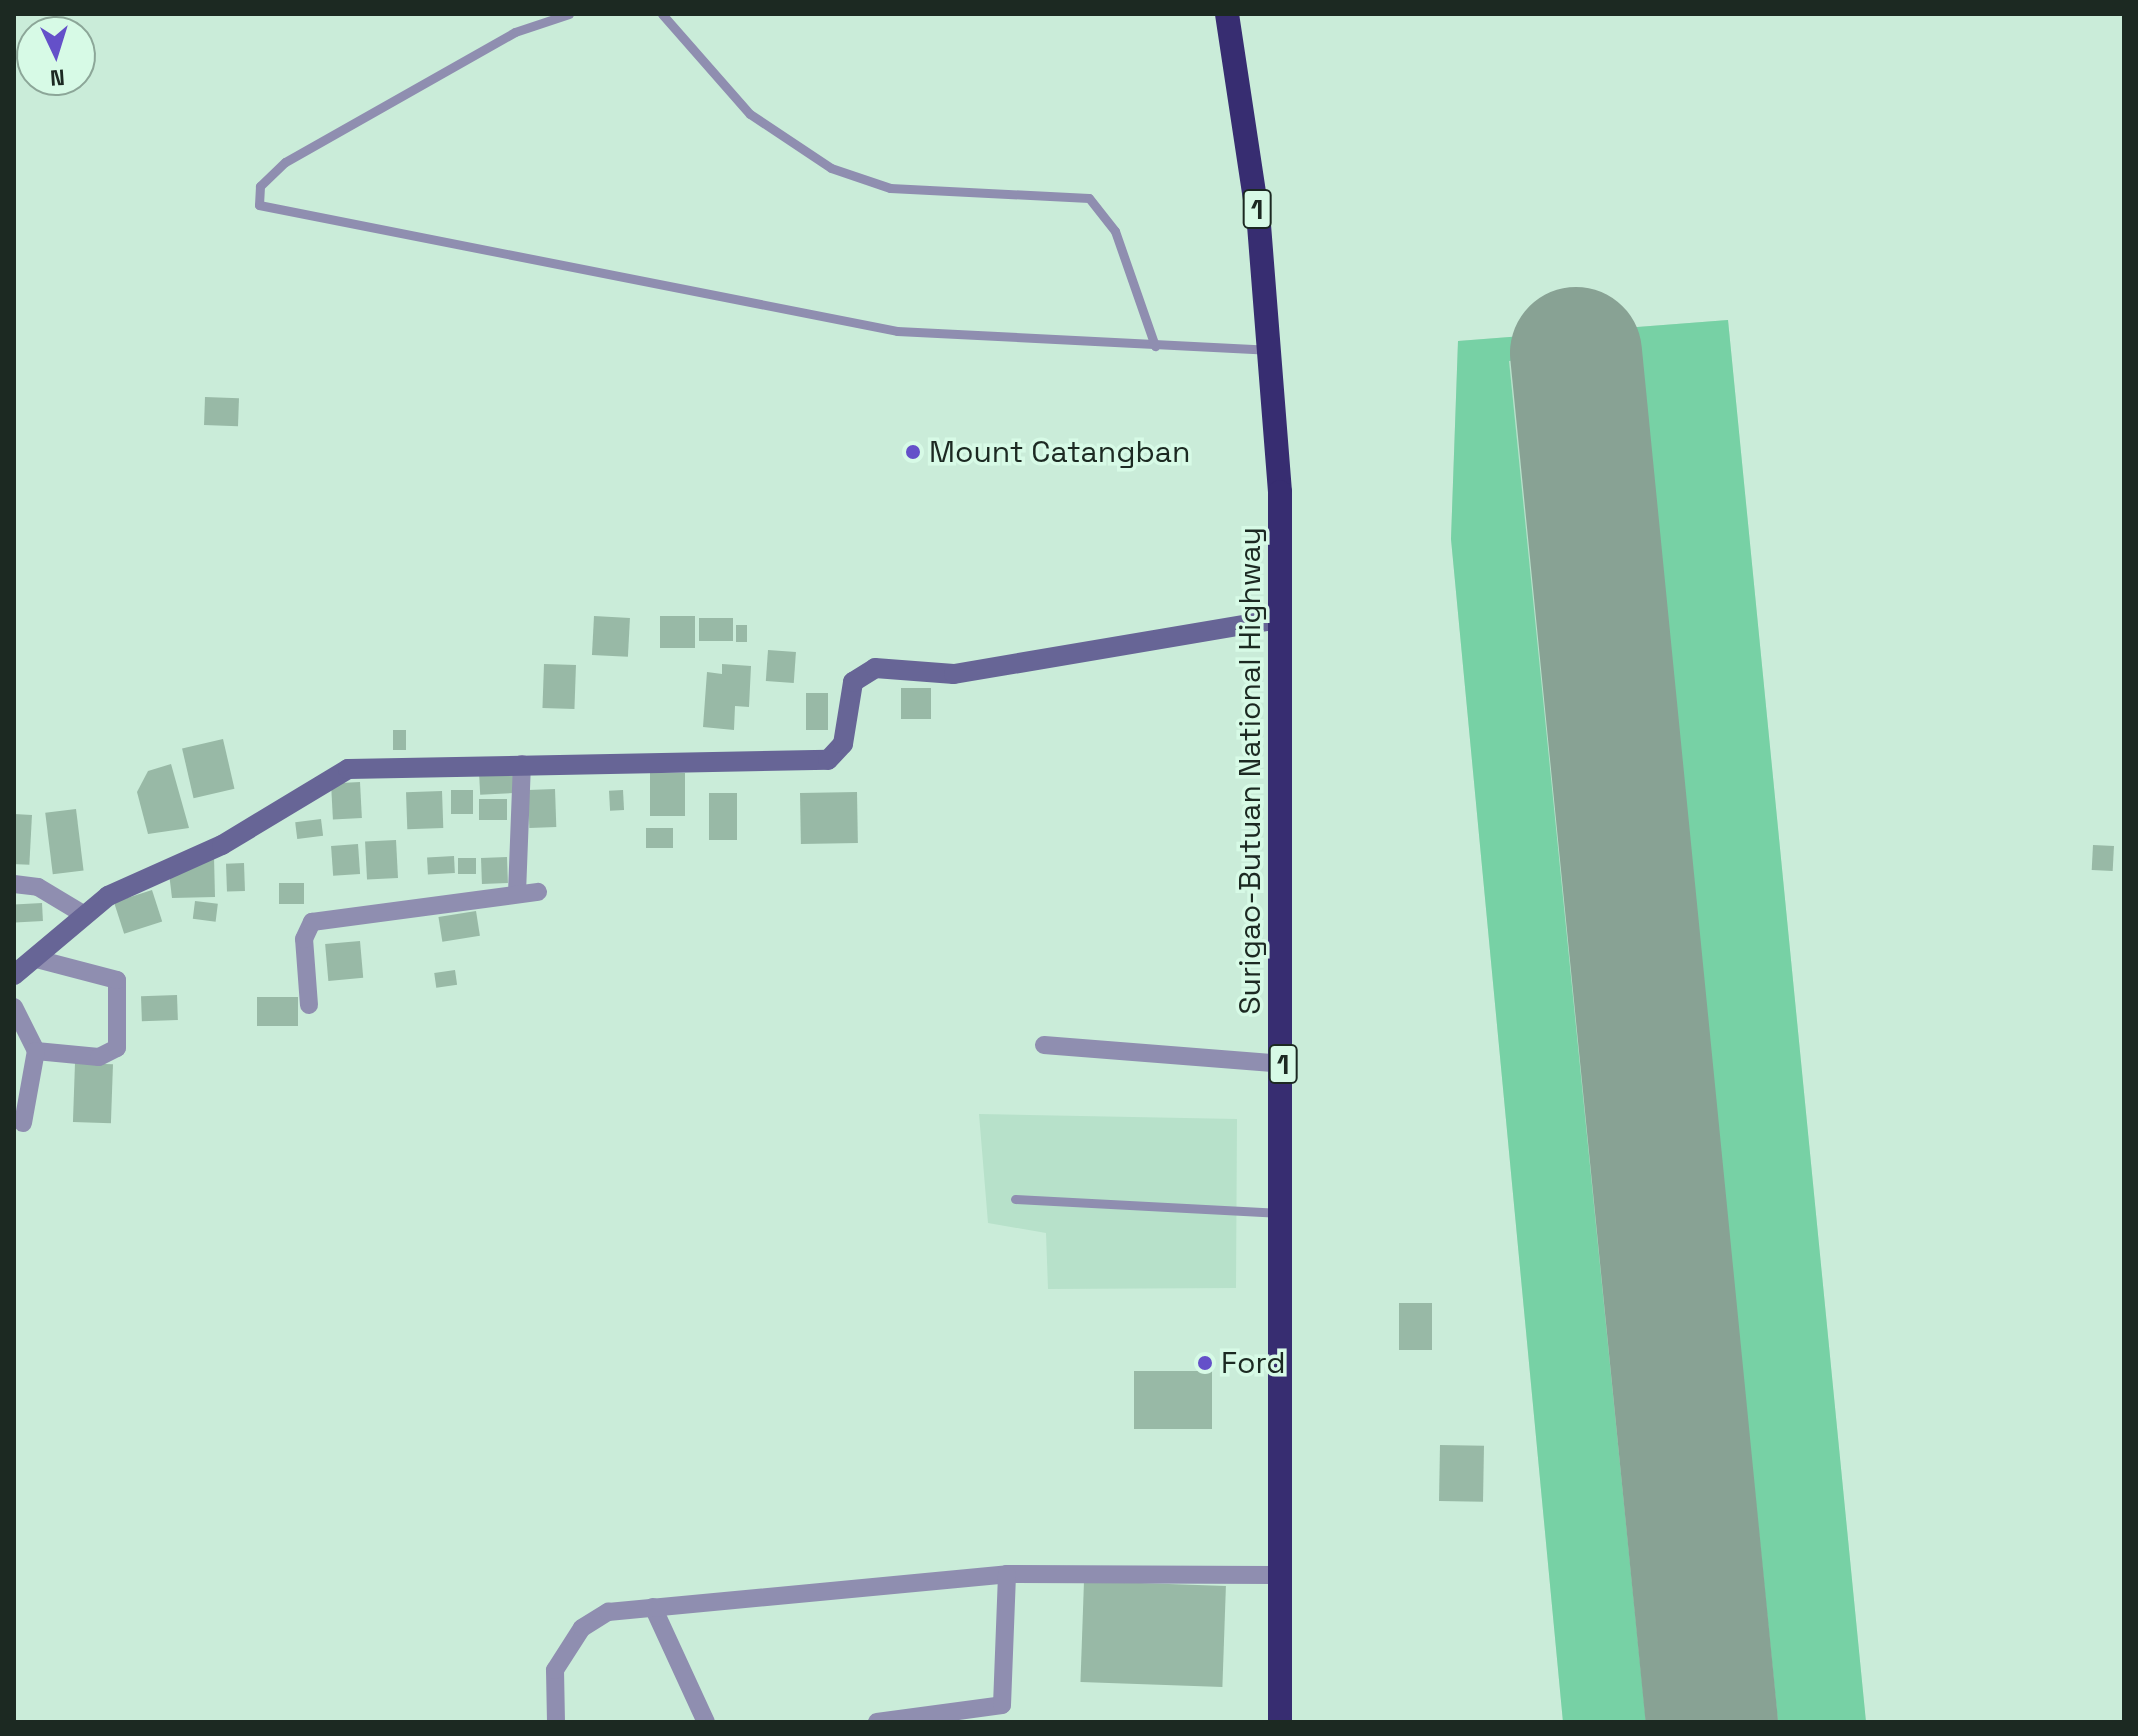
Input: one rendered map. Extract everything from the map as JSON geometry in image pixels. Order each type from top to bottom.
[{"type":"highway","name":"Surigao-Butuan National Highway","points":[[1227,14],[1271,350],[1280,619],[1283,1064],[1280,1722]]},
{"type":"street","points":[[14,975],[37,959],[83,914],[222,845],[348,769],[828,760],[843,744],[853,682],[875,668],[954,674],[1280,619]]},
{"type":"street","points":[[517,893],[522,764]]},
{"type":"street","points":[[14,884],[38,887],[83,914]]},
{"type":"street","points":[[309,1005],[304,939],[312,922],[538,892]]},
{"type":"street","points":[[36,1051],[114,1054],[122,995],[111,976],[37,959]]},
{"type":"street","points":[[14,1007],[36,1051],[23,1123]]},
{"type":"street","points":[[1044,1045],[1283,1064]]},
{"type":"street","points":[[556,1722],[555,1670],[582,1628],[608,1612],[1007,1574],[1282,1575]]},
{"type":"street","points":[[877,1722],[1002,1705],[1007,1574]]},
{"type":"street","points":[[653,1607],[706,1722]]},
{"type":"lane","points":[[569,14],[515,32],[285,162],[260,186],[259,205],[897,331],[1271,350]]},
{"type":"lane","points":[[662,14],[750,114],[831,168],[890,188],[1089,198],[1115,231],[1155,346]]},
{"type":"lane","points":[[1015,1199],[1283,1213]]},
{"type":"shaded area","points":[[1728,320],[1866,1722],[1563,1722],[1451,539],[1458,341]]},
{"type":"shaded area","points":[[979,1114],[1237,1119],[1236,1288],[1048,1289],[1046,1233],[988,1223]]},
{"type":"green space","points":[[1728,320],[1866,1722],[1778,1722],[1639,348],[1509,361],[1646,1722],[1563,1722],[1451,539],[1458,341]]},
{"type":"building","points":[[205,397],[239,398],[238,426],[204,425]]},
{"type":"building","points":[[594,616],[630,618],[628,657],[592,655]]},
{"type":"building","points":[[660,616],[695,616],[695,648],[660,648]]},
{"type":"building","points":[[699,618],[733,618],[733,641],[699,641]]},
{"type":"building","points":[[736,625],[747,625],[747,642],[736,642]]},
{"type":"building","points":[[768,650],[796,652],[794,683],[766,681]]},
{"type":"building","points":[[544,664],[576,665],[574,709],[542,708]]},
{"type":"building","points":[[722,664],[751,666],[749,707],[735,706],[734,730],[703,727],[707,672],[722,674]]},
{"type":"building","points":[[901,688],[931,688],[931,719],[901,719]]},
{"type":"building","points":[[806,693],[828,693],[828,730],[806,730]]},
{"type":"building","points":[[393,730],[406,730],[406,750],[393,750]]},
{"type":"building","points":[[223,739],[234,789],[194,798],[182,748]]},
{"type":"building","points":[[171,764],[189,828],[148,834],[137,792],[148,771]]},
{"type":"building","points":[[514,771],[515,793],[480,795],[479,773]]},
{"type":"building","points":[[650,773],[685,773],[685,816],[650,816]]},
{"type":"building","points":[[360,782],[362,818],[333,819],[331,784]]},
{"type":"building","points":[[555,789],[556,827],[529,828],[528,790]]},
{"type":"building","points":[[451,790],[473,790],[473,814],[451,814]]},
{"type":"building","points":[[623,790],[624,810],[610,811],[609,791]]},
{"type":"building","points":[[442,791],[443,828],[407,829],[406,792]]},
{"type":"building","points":[[857,792],[858,843],[801,844],[800,793]]},
{"type":"building","points":[[709,793],[737,793],[737,840],[709,840]]},
{"type":"building","points":[[479,799],[507,799],[507,820],[479,820]]},
{"type":"building","points":[[76,809],[84,871],[53,874],[45,813]]},
{"type":"building","points":[[14,814],[32,815],[29,865],[14,864]]},
{"type":"building","points":[[321,819],[323,836],[297,839],[295,822]]},
{"type":"building","points":[[646,828],[673,828],[673,848],[646,848]]},
{"type":"building","points":[[396,840],[398,878],[367,880],[365,842]]},
{"type":"building","points":[[358,844],[360,874],[333,876],[331,846]]},
{"type":"building","points":[[2093,845],[2114,846],[2113,871],[2092,870]]},
{"type":"building","points":[[454,856],[455,873],[428,874],[427,857]]},
{"type":"building","points":[[214,857],[215,897],[172,898],[169,873]]},
{"type":"building","points":[[507,857],[508,883],[482,884],[481,858]]},
{"type":"building","points":[[458,858],[476,858],[476,874],[458,874]]},
{"type":"building","points":[[244,863],[245,891],[227,892],[226,864]]},
{"type":"building","points":[[279,883],[304,883],[304,904],[279,904]]},
{"type":"building","points":[[152,890],[162,921],[124,934],[114,902]]},
{"type":"building","points":[[195,901],[218,904],[216,922],[193,919]]},
{"type":"building","points":[[42,903],[43,921],[15,922],[14,904]]},
{"type":"building","points":[[476,911],[480,936],[442,942],[438,917]]},
{"type":"building","points":[[360,941],[363,978],[328,981],[325,944]]},
{"type":"building","points":[[455,970],[457,985],[436,988],[434,973]]},
{"type":"building","points":[[177,995],[178,1020],[142,1021],[141,996]]},
{"type":"building","points":[[257,997],[298,997],[298,1026],[257,1026]]},
{"type":"building","points":[[75,1063],[113,1064],[111,1123],[73,1122]]},
{"type":"building","points":[[1399,1303],[1432,1303],[1432,1350],[1399,1350]]},
{"type":"building","points":[[1134,1371],[1212,1371],[1212,1429],[1134,1429]]},
{"type":"building","points":[[1440,1445],[1484,1446],[1483,1502],[1439,1501]]},
{"type":"building","points":[[1084,1581],[1226,1586],[1222,1687],[1080,1682]]},
{"type":"runway","points":[[1576,353],[1712,1722]]},
{"type":"place","name":"Mount Catangban","points":[[913,452]]},
{"type":"place","name":"Ford","points":[[1205,1363]]}]
